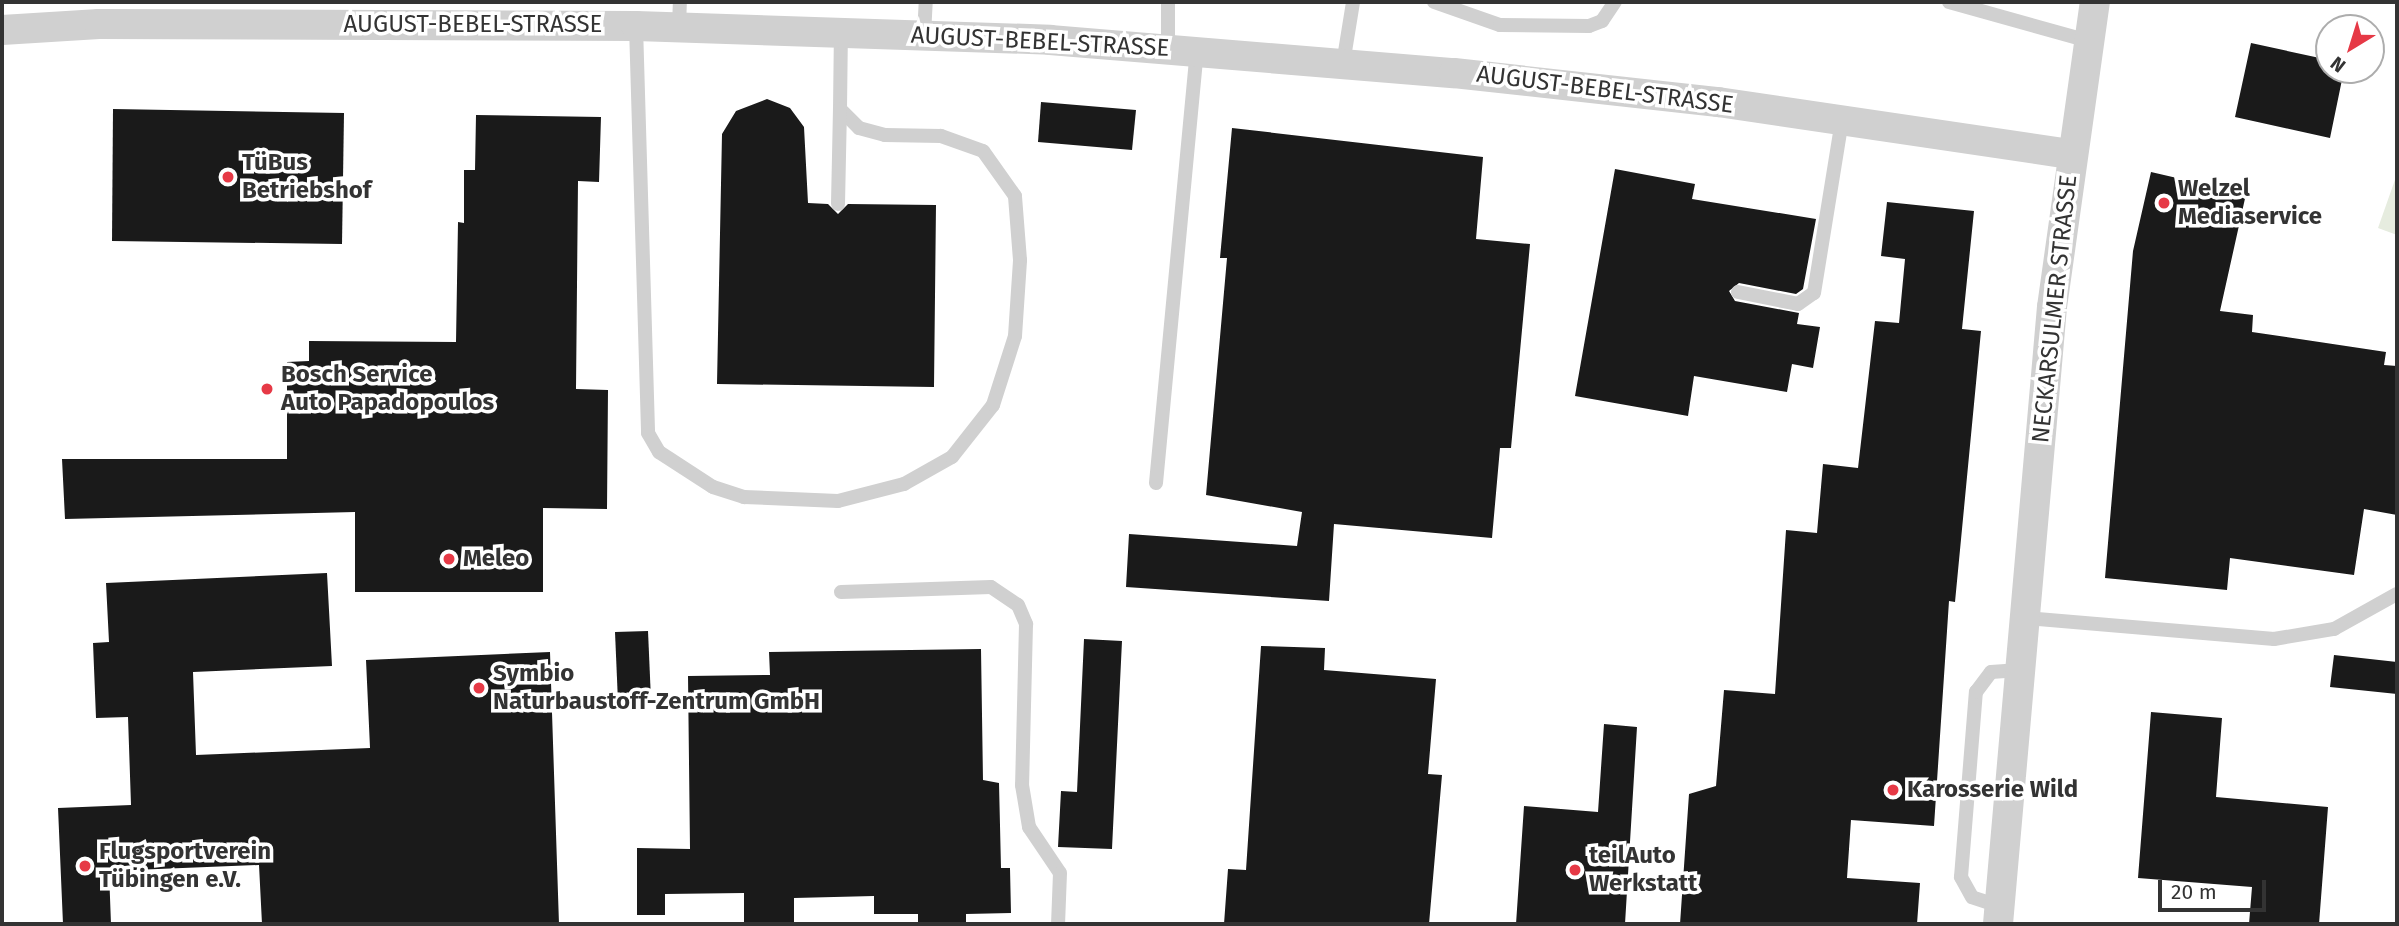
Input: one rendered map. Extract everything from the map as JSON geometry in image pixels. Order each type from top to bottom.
[{"type":"street","name":"NECKARSULMER STRASSE","points":[[1998,915],[2052,307],[2095,2]]},
{"type":"street","name":"AUGUST-BEBEL-STRASSE","points":[[2,30],[99,24],[636,26],[679,14],[841,32],[1168,49],[1342,64],[1842,120],[2072,154]]},
{"type":"lane","points":[[924,35],[926,2]]},
{"type":"lane","points":[[1168,2],[1168,49]]},
{"type":"lane","points":[[1342,64],[1353,2]]},
{"type":"lane","points":[[1434,2],[1500,25],[1576,26],[1602,21],[1615,2]]},
{"type":"lane","points":[[1949,2],[2089,41]]},
{"type":"lane","points":[[636,26],[648,433],[677,467],[744,497],[838,501],[904,485],[952,457],[993,405],[1015,337],[1020,260],[1015,195],[983,151],[941,136],[885,135],[859,128],[840,109]]},
{"type":"lane","points":[[838,204],[841,32]]},
{"type":"lane","points":[[1156,483],[1197,52]]},
{"type":"lane","points":[[1738,292],[1798,304],[1814,293],[1842,120]]},
{"type":"lane","points":[[841,592],[991,587],[1018,605],[1026,624],[1022,785],[1029,827],[1060,873],[1058,924]]},
{"type":"lane","points":[[2025,618],[2274,639],[2334,629],[2397,594]]},
{"type":"lane","points":[[1998,915],[1972,897],[1961,877],[1976,692],[1991,672],[2020,670]]},
{"type":"shaded area","points":[[2397,174],[2397,235],[2378,228]]},
{"type":"building","points":[[2251,43],[2315,57],[2315,84],[2341,84],[2330,138],[2235,117]]},
{"type":"building","points":[[767,99],[790,108],[804,127],[808,203],[828,204],[838,214],[848,204],[936,205],[934,387],[717,384],[722,134],[736,111]]},
{"type":"building","points":[[1041,102],[1136,110],[1132,150],[1038,142]]},
{"type":"building","name":"TüBus Betriebshof","points":[[113,109],[344,113],[342,244],[112,241]]},
{"type":"building","points":[[476,115],[601,117],[599,182],[578,181],[576,389],[608,390],[607,509],[543,508],[543,592],[355,592],[355,512],[65,519],[62,459],[287,459],[287,362],[309,361],[309,341],[456,342],[458,222],[464,223],[464,170],[475,170]]},
{"type":"building","points":[[1232,128],[1483,157],[1476,239],[1530,244],[1511,448],[1500,448],[1492,538],[1334,524],[1329,601],[1126,587],[1129,534],[1297,546],[1302,512],[1206,495],[1227,258],[1220,258]]},
{"type":"building","points":[[1615,169],[1695,184],[1692,199],[1816,219],[1803,289],[1796,294],[1739,283],[1729,291],[1735,301],[1799,313],[1797,324],[1820,327],[1813,368],[1792,364],[1787,392],[1694,376],[1688,416],[1575,396]]},
{"type":"building","points":[[2151,172],[2246,194],[2220,311],[2253,315],[2252,332],[2386,352],[2384,365],[2397,366],[2397,515],[2364,509],[2354,575],[2230,558],[2227,590],[2105,578],[2133,251]]},
{"type":"building","points":[[1887,202],[1974,211],[1962,329],[1981,331],[1955,602],[1949,601],[1934,826],[1851,820],[1847,878],[1920,883],[1917,924],[1680,924],[1689,794],[1716,786],[1724,690],[1775,694],[1786,530],[1817,533],[1823,464],[1858,468],[1875,321],[1899,323],[1905,259],[1881,256]]},
{"type":"building","points":[[327,573],[332,666],[193,672],[196,755],[370,748],[366,660],[550,652],[559,924],[262,924],[259,865],[109,871],[111,924],[63,924],[58,808],[131,805],[128,717],[96,718],[93,643],[109,642],[106,583]]},
{"type":"building","points":[[648,631],[651,700],[618,702],[615,632]]},
{"type":"building","points":[[1084,639],[1122,641],[1112,849],[1058,847],[1061,791],[1077,792]]},
{"type":"building","points":[[1261,646],[1325,648],[1324,670],[1436,679],[1428,774],[1442,775],[1429,924],[1224,924],[1228,869],[1246,870]]},
{"type":"building","points":[[981,649],[983,780],[999,783],[1001,868],[1010,868],[1011,913],[966,914],[966,922],[924,924],[918,923],[918,914],[874,914],[874,896],[794,898],[794,924],[744,924],[744,893],[665,894],[665,915],[637,915],[637,848],[690,849],[688,676],[770,675],[769,652]]},
{"type":"building","points":[[2334,655],[2397,662],[2397,694],[2330,687]]},
{"type":"building","points":[[2151,712],[2222,718],[2216,797],[2328,807],[2319,924],[2249,924],[2252,887],[2138,878]]},
{"type":"building","name":"teilAuto Werkstatt","points":[[1604,724],[1637,727],[1625,924],[1516,924],[1524,806],[1598,812]]},
{"type":"place","name":"TüBus Betriebshof","points":[[228,177]]},
{"type":"place","name":"Welzel Mediaservice","points":[[2164,203]]},
{"type":"place","name":"Bosch Service Auto Papadopoulos","points":[[267,389]]},
{"type":"place","name":"Meleo","points":[[449,559]]},
{"type":"place","name":"Symbio Naturbaustoff-Zentrum GmbH","points":[[479,688]]},
{"type":"place","name":"Karosserie Wild","points":[[1893,790]]},
{"type":"place","name":"Flugsportverein Tübingen e.V.","points":[[85,866]]},
{"type":"place","name":"teilAuto Werkstatt","points":[[1575,870]]}]
